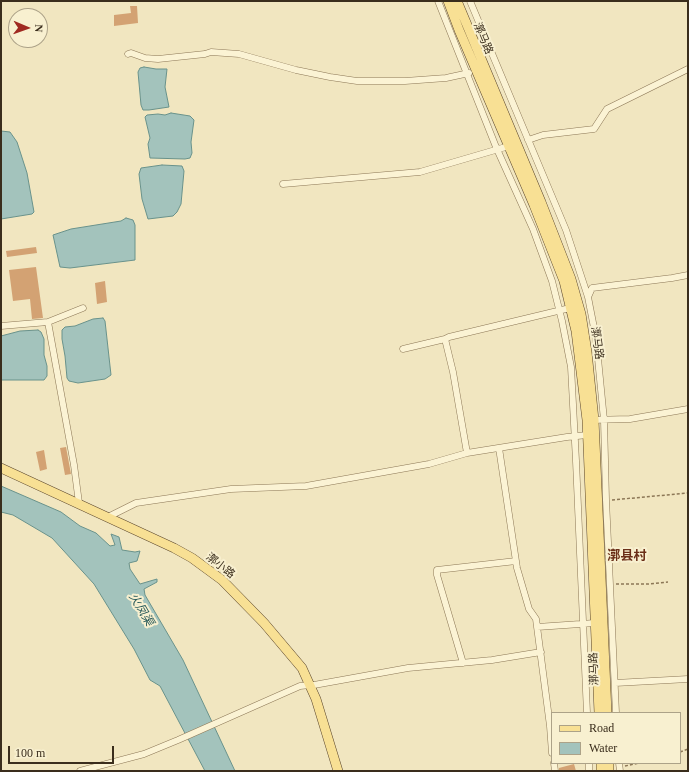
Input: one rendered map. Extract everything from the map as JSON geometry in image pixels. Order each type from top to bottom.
[{"type":"main road","name":"漷马路","points":[[448,1],[564,281],[579,355],[595,420],[587,435],[599,712]]},
{"type":"main road","name":"漷马路","points":[[457,1],[466,27],[541,202],[571,279],[581,314],[595,420],[607,712]]},
{"type":"main road","name":"漷小路","points":[[1,468],[79,503],[192,558],[222,580],[264,623],[292,654],[302,668],[310,685],[338,771]]},
{"type":"street","points":[[438,1],[497,150],[533,229],[552,281],[571,367],[587,712]]},
{"type":"street","points":[[470,1],[566,230],[588,297],[596,338],[595,420],[606,500],[616,712]]},
{"type":"street","points":[[128,54],[131,53],[145,58],[158,59],[211,52],[239,54],[296,70],[330,77],[357,80],[405,81],[446,78],[466,74],[476,70]]},
{"type":"street","points":[[528,140],[544,135],[594,129],[607,109],[688,69]]},
{"type":"street","points":[[283,184],[420,172],[508,146]]},
{"type":"street","points":[[588,297],[592,288],[688,275]]},
{"type":"street","points":[[1,326],[48,322],[83,308]]},
{"type":"street","points":[[403,349],[570,308]]},
{"type":"street","points":[[48,322],[74,465],[79,503]]},
{"type":"street","points":[[445,339],[453,372],[467,454]]},
{"type":"street","points":[[595,420],[630,418],[688,410]]},
{"type":"street","points":[[108,517],[136,503],[231,489],[306,486],[429,464],[467,454],[499,448],[587,435]]},
{"type":"street","points":[[499,448],[516,561],[529,609],[536,619],[551,745]]},
{"type":"street","points":[[463,663],[437,575],[437,570],[516,561]]},
{"type":"street","points":[[537,627],[595,623]]},
{"type":"street","points":[[80,771],[144,754],[300,686],[314,686],[408,668],[463,663],[540,652]]},
{"type":"street","points":[[614,683],[688,679]]},
{"type":"path","points":[[606,500],[688,492]]},
{"type":"path","points":[[610,584],[648,584],[668,582]]},
{"type":"path","points":[[619,767],[635,764]]},
{"type":"water","points":[[140,68],[167,69],[165,87],[169,107],[143,110],[141,105],[138,72]]},
{"type":"water","points":[[171,113],[190,116],[194,120],[191,142],[192,153],[190,158],[150,158],[148,144],[150,138],[145,117],[147,115],[165,115]]},
{"type":"water","points":[[1,131],[10,132],[17,142],[27,173],[34,212],[32,214],[1,219]]},
{"type":"water","points":[[162,165],[182,166],[184,171],[181,204],[173,216],[148,219],[142,199],[139,174],[141,168]]},
{"type":"water","points":[[126,218],[133,220],[135,225],[135,260],[70,268],[60,267],[53,235],[71,229],[121,221]]},
{"type":"water","points":[[103,318],[105,321],[111,375],[105,379],[78,383],[69,381],[67,378],[62,330],[65,327],[75,326],[93,319]]},
{"type":"water","points":[[38,330],[41,332],[44,339],[44,355],[47,366],[47,376],[44,380],[1,380],[1,336],[20,331]]},
{"type":"water","name":"火凤渠","points":[[1,486],[61,512],[80,526],[96,533],[110,546],[115,545],[111,534],[119,537],[122,550],[135,552],[140,551],[137,561],[129,563],[130,569],[140,584],[157,579],[157,582],[144,589],[145,595],[183,660],[235,771],[205,771],[160,686],[150,680],[134,649],[94,584],[52,538],[13,515],[1,512]]},
{"type":"building","points":[[130,6],[137,6],[138,23],[114,26],[114,15],[131,13]]},
{"type":"building","points":[[36,247],[37,253],[7,257],[6,251]]},
{"type":"building","points":[[36,267],[43,318],[32,319],[30,299],[13,301],[9,270]]},
{"type":"building","points":[[105,281],[107,302],[97,304],[95,283]]},
{"type":"building","points":[[66,447],[71,474],[65,475],[60,448]]},
{"type":"building","points":[[44,450],[47,469],[40,471],[36,452]]},
{"type":"building","points":[[574,764],[576,771],[559,771],[559,768]]},
{"type":"district","name":"漷县村","points":[[627,555]]}]
